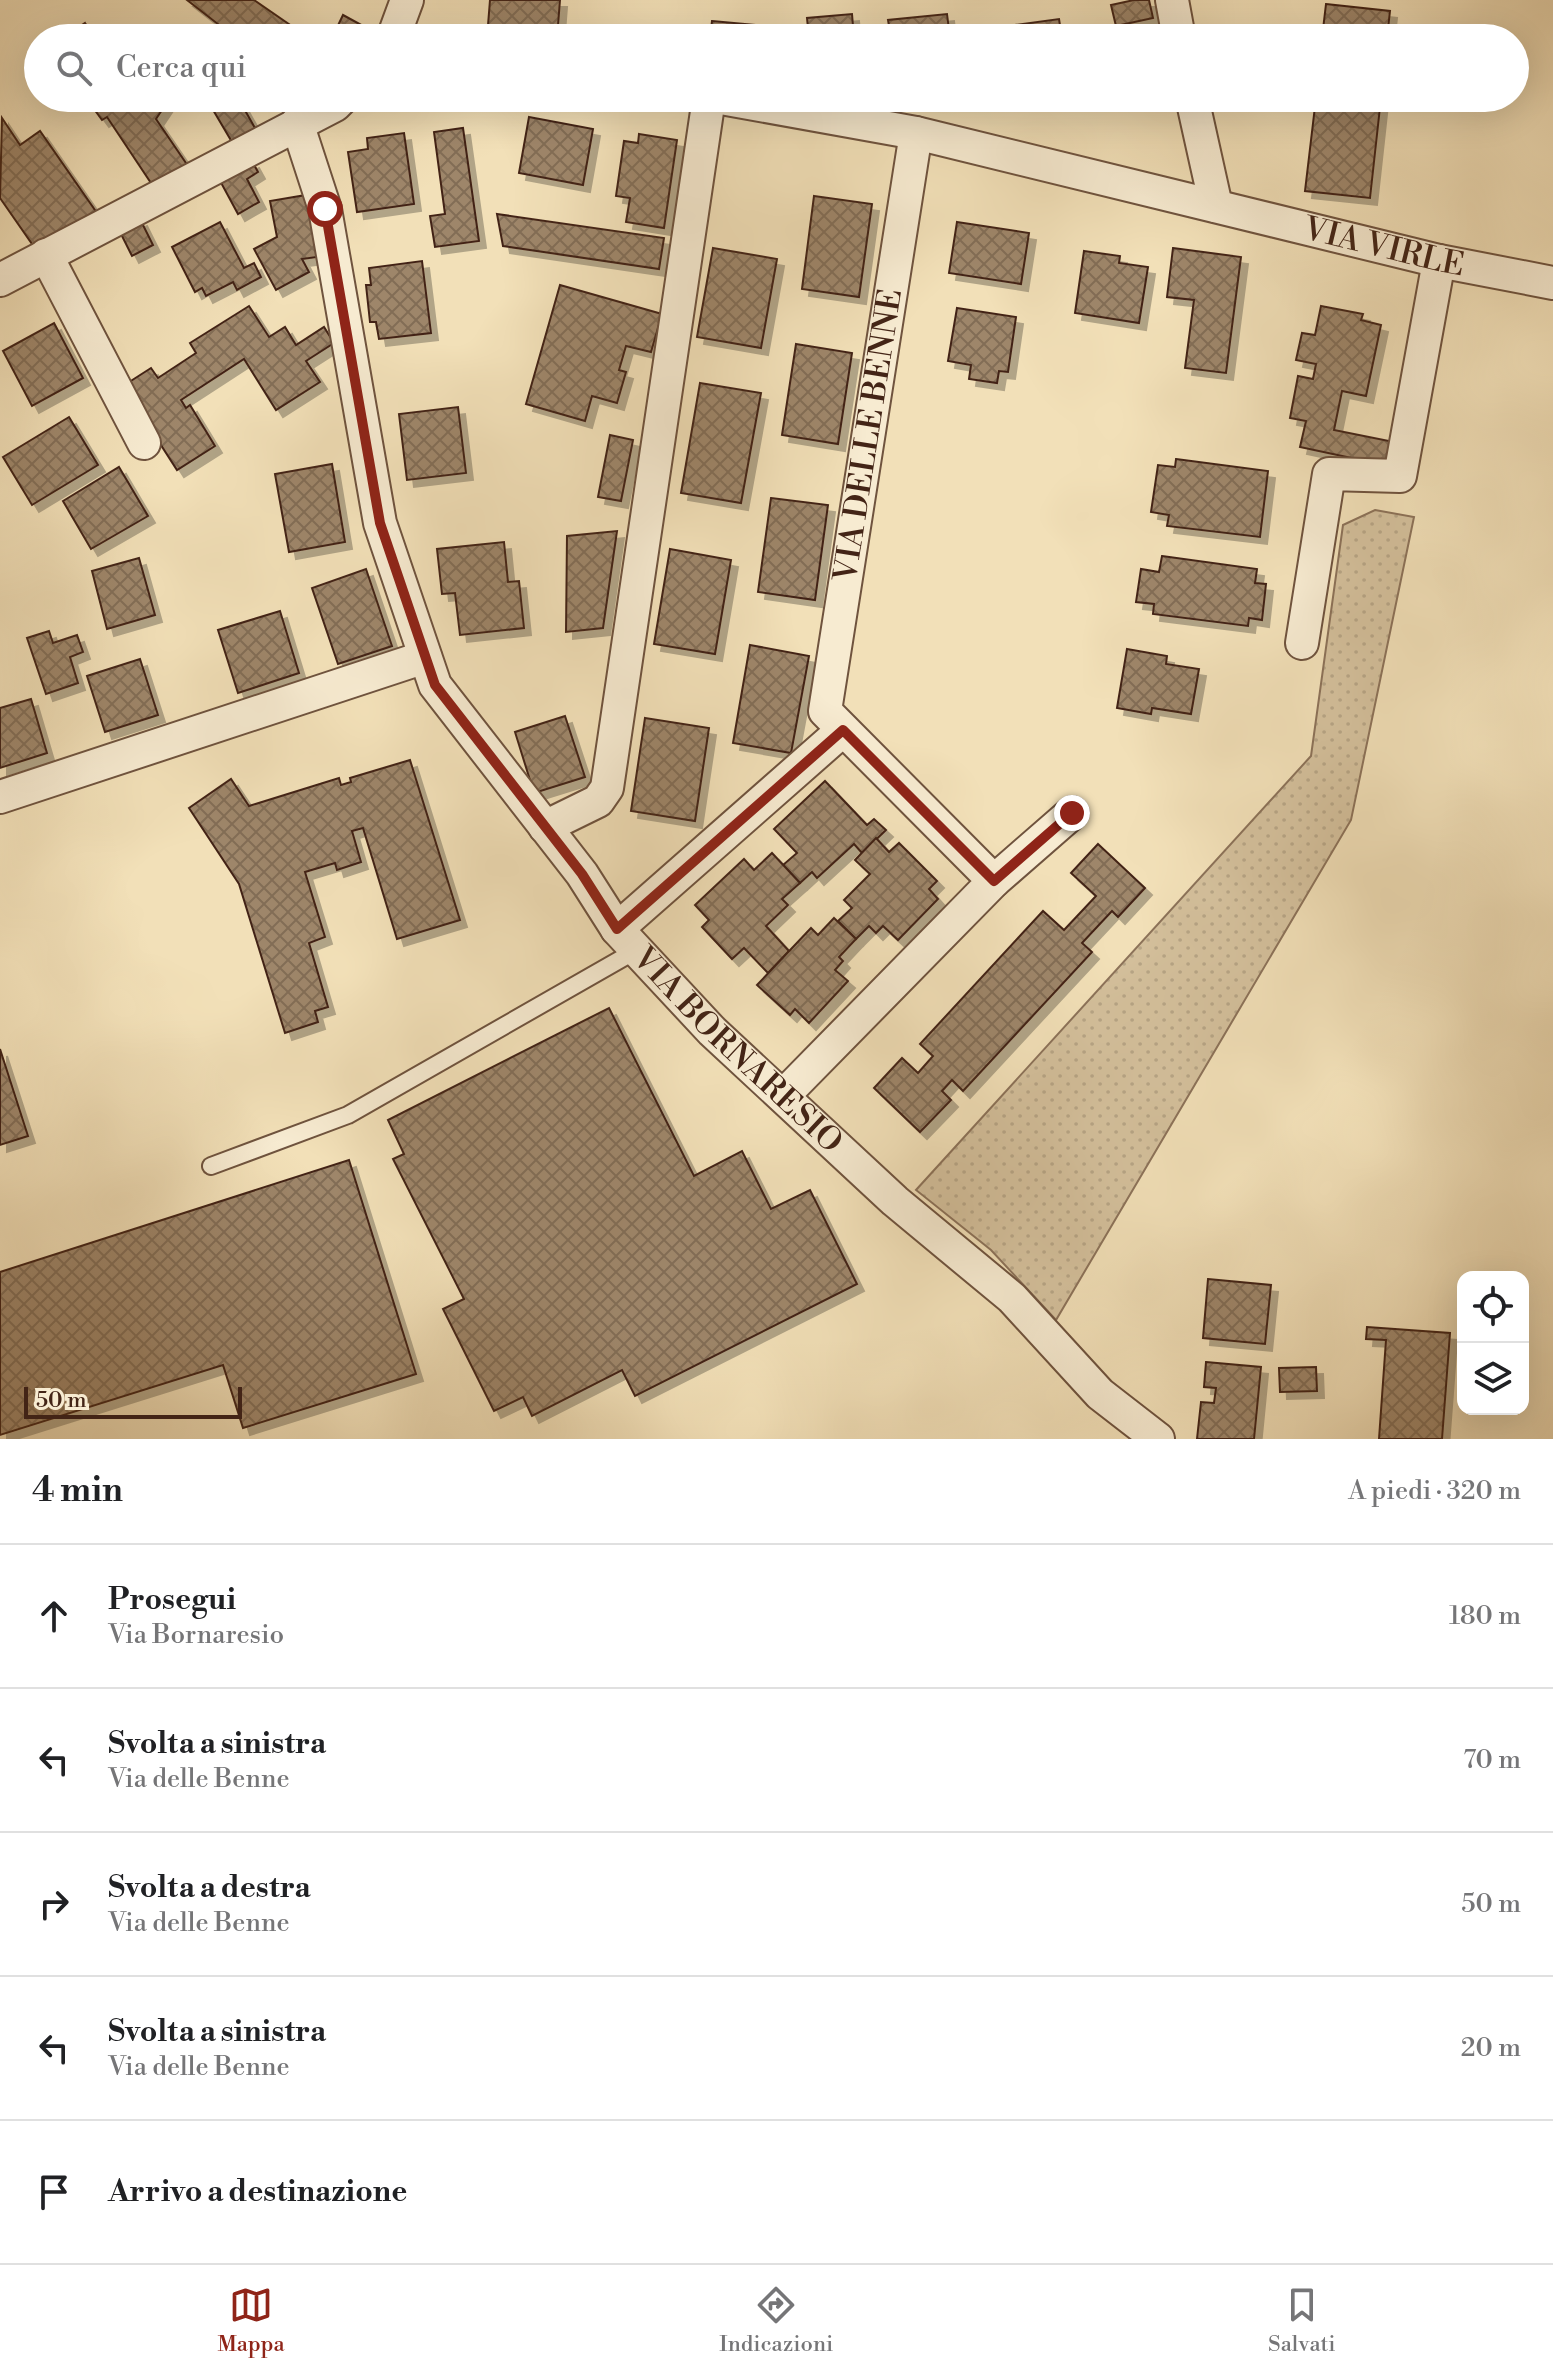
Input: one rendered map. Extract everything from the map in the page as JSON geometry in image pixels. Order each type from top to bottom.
[{"type":"street","points":[[398,24],[407,0]]},
{"type":"street","points":[[0,280],[320,112]]},
{"type":"street","points":[[545,827],[598,801],[607,788],[707,112]]},
{"type":"street","name":"VIA VIRLE","points":[[799,112],[916,133],[1439,261],[1553,283]]},
{"type":"street","points":[[1195,112],[1216,206]]},
{"type":"street","name":"VIA BORNARESIO","points":[[297,123],[325,209],[380,523],[435,685],[582,874],[626,940],[712,1031],[895,1201],[1012,1298],[1100,1394],[1158,1439]]},
{"type":"street","name":"VIA DELLE BENNE","points":[[916,133],[825,711],[994,881]]},
{"type":"street","points":[[46,255],[144,443]]},
{"type":"street","points":[[1302,643],[1329,474],[1400,476],[1439,261]]},
{"type":"street","points":[[0,797],[425,657]]},
{"type":"street","points":[[626,940],[843,730]]},
{"type":"street","points":[[783,1096],[994,881],[1072,813]]},
{"type":"lane","points":[[211,1166],[348,1115],[626,940]]},
{"type":"shaded area","points":[[1375,510],[1414,517],[1351,820],[1056,1320],[991,1250],[916,1190],[1311,756],[1343,525]]},
{"type":"building","points":[[187,0],[254,0],[289,24],[218,24]]},
{"type":"building","points":[[490,0],[560,0],[558,24],[488,24]]},
{"type":"building","points":[[1149,0],[1153,18],[1116,24],[1111,5]]},
{"type":"building","points":[[1326,4],[1390,11],[1389,24],[1324,24]]},
{"type":"building","points":[[852,14],[853,24],[808,24],[807,18]]},
{"type":"building","points":[[947,14],[948,24],[889,24],[888,20]]},
{"type":"building","points":[[343,15],[360,24],[339,24]]},
{"type":"building","points":[[1059,19],[1060,24],[1022,24]]},
{"type":"building","points":[[712,21],[745,24],[712,24]]},
{"type":"building","points":[[96,112],[161,112],[156,119],[188,166],[155,189],[107,117],[102,120]]},
{"type":"building","points":[[214,112],[246,112],[255,128],[232,142]]},
{"type":"building","points":[[1314,112],[1379,112],[1370,198],[1305,191]]},
{"type":"building","points":[[529,117],[593,129],[583,185],[519,173]]},
{"type":"building","points":[[2,118],[20,145],[40,131],[97,213],[39,254],[0,198]]},
{"type":"building","points":[[463,128],[479,241],[435,247],[430,216],[445,214],[434,132]]},
{"type":"building","points":[[404,133],[414,204],[357,212],[348,152],[368,149],[367,138]]},
{"type":"building","points":[[639,134],[677,140],[664,228],[626,222],[630,198],[616,196],[624,141],[638,143]]},
{"type":"building","points":[[252,161],[258,172],[247,179],[259,202],[238,214],[219,179]]},
{"type":"building","points":[[306,195],[317,257],[302,259],[309,272],[276,290],[254,249],[277,237],[270,201]]},
{"type":"building","points":[[814,196],[872,204],[859,297],[802,289]]},
{"type":"building","points":[[497,214],[664,238],[659,269],[503,246]]},
{"type":"building","points":[[140,219],[153,245],[132,256],[119,230]]},
{"type":"building","points":[[220,222],[244,268],[254,263],[261,277],[237,290],[233,282],[206,296],[202,288],[195,292],[172,247]]},
{"type":"building","points":[[957,222],[1029,233],[1021,284],[949,273]]},
{"type":"building","points":[[713,248],[777,259],[761,348],[697,337]]},
{"type":"building","points":[[1173,248],[1241,257],[1226,373],[1185,368],[1194,300],[1167,297]]},
{"type":"building","points":[[1084,251],[1120,256],[1119,263],[1148,267],[1139,323],[1075,313]]},
{"type":"building","points":[[422,261],[431,333],[379,339],[376,322],[370,322],[366,285],[371,285],[369,268]]},
{"type":"building","points":[[560,285],[662,314],[651,352],[626,346],[619,370],[626,372],[617,403],[592,396],[585,421],[526,404]]},
{"type":"building","points":[[249,306],[269,337],[285,327],[296,345],[324,327],[334,343],[306,361],[320,382],[276,410],[244,359],[181,400],[186,408],[190,405],[215,446],[177,470],[123,386],[151,368],[158,378],[196,353],[190,343]]},
{"type":"building","points":[[1321,306],[1363,314],[1361,320],[1381,325],[1366,396],[1342,391],[1334,430],[1394,442],[1389,466],[1300,447],[1306,421],[1290,418],[1298,376],[1313,379],[1316,364],[1296,360],[1302,333],[1315,335]]},
{"type":"building","points":[[957,308],[1016,317],[1008,372],[999,371],[997,383],[969,379],[971,365],[948,361]]},
{"type":"building","points":[[54,323],[83,378],[32,406],[3,351]]},
{"type":"building","points":[[796,344],[852,353],[838,444],[782,435]]},
{"type":"building","points":[[700,383],[761,393],[741,503],[681,493]]},
{"type":"building","points":[[458,407],[466,473],[407,480],[399,414]]},
{"type":"building","points":[[69,417],[98,465],[32,505],[3,457]]},
{"type":"building","points":[[610,435],[633,440],[621,501],[598,497]]},
{"type":"building","points":[[1176,459],[1268,471],[1260,537],[1167,526],[1169,515],[1151,512],[1158,465],[1175,467]]},
{"type":"building","points":[[332,464],[345,542],[289,552],[275,474]]},
{"type":"building","points":[[119,467],[148,516],[91,549],[63,501]]},
{"type":"building","points":[[771,498],[828,505],[815,600],[758,592]]},
{"type":"building","points":[[617,531],[603,628],[566,632],[567,536]]},
{"type":"building","points":[[504,542],[508,582],[519,581],[524,628],[460,635],[455,593],[442,594],[437,549]]},
{"type":"building","points":[[670,549],[731,560],[715,654],[654,644]]},
{"type":"building","points":[[1162,556],[1257,569],[1255,583],[1266,584],[1262,620],[1249,618],[1248,626],[1153,614],[1154,604],[1136,602],[1141,569],[1159,572]]},
{"type":"building","points":[[139,558],[155,615],[107,629],[92,571]]},
{"type":"building","points":[[366,569],[392,646],[338,664],[312,588]]},
{"type":"building","points":[[280,611],[299,673],[238,693],[218,630]]},
{"type":"building","points":[[49,631],[53,643],[77,635],[83,652],[70,657],[78,683],[46,694],[27,638]]},
{"type":"building","points":[[750,645],[809,656],[791,753],[733,743]]},
{"type":"building","points":[[1127,649],[1167,656],[1166,664],[1199,669],[1191,714],[1152,708],[1151,714],[1117,708]]},
{"type":"building","points":[[140,659],[158,715],[105,732],[87,676]]},
{"type":"building","points":[[31,699],[47,753],[0,768],[0,708]]},
{"type":"building","points":[[565,716],[585,777],[534,793],[515,732]]},
{"type":"building","points":[[645,718],[709,728],[695,821],[631,811]]},
{"type":"building","points":[[410,760],[460,920],[397,939],[363,828],[352,831],[361,862],[337,870],[335,863],[305,872],[325,937],[309,943],[328,1007],[315,1011],[318,1022],[285,1033],[239,884],[189,808],[231,779],[249,806],[339,778],[341,785],[351,782],[350,778]]},
{"type":"building","points":[[825,781],[867,825],[874,819],[886,830],[862,853],[854,844],[817,878],[812,872],[800,883],[783,865],[797,853],[774,829]]},
{"type":"building","points":[[876,838],[889,852],[899,843],[937,881],[929,889],[938,899],[898,940],[883,926],[876,933],[869,926],[856,939],[838,921],[852,908],[844,900],[870,874],[855,860]]},
{"type":"building","points":[[1098,844],[1145,888],[1118,917],[1112,911],[1082,943],[1092,952],[963,1091],[952,1080],[942,1091],[951,1100],[920,1132],[874,1088],[902,1058],[918,1073],[933,1056],[920,1044],[1043,911],[1064,930],[1096,896],[1071,873]]},
{"type":"building","points":[[772,853],[800,883],[782,899],[788,905],[766,926],[789,951],[768,973],[744,948],[732,959],[702,927],[709,920],[695,905],[744,859],[754,870]]},
{"type":"building","points":[[834,918],[856,939],[839,957],[843,961],[835,970],[848,981],[809,1023],[795,1009],[790,1015],[757,985],[811,928],[818,935]]},
{"type":"building","points":[[609,1008],[694,1176],[742,1151],[771,1209],[810,1190],[857,1284],[635,1396],[622,1370],[532,1416],[523,1397],[494,1411],[443,1309],[464,1299],[393,1159],[404,1154],[388,1120]]},
{"type":"building","points":[[0,1049],[28,1136],[0,1145]]},
{"type":"building","points":[[349,1160],[416,1374],[243,1428],[223,1365],[0,1435],[0,1272]]},
{"type":"building","points":[[1208,1279],[1271,1285],[1265,1344],[1203,1338]]},
{"type":"building","points":[[1367,1327],[1450,1333],[1442,1439],[1379,1439],[1386,1340],[1366,1339]]},
{"type":"building","points":[[1206,1362],[1261,1367],[1254,1439],[1197,1439],[1201,1402],[1214,1403],[1216,1388],[1204,1387]]},
{"type":"building","points":[[1316,1367],[1317,1391],[1280,1392],[1279,1368]]},
{"type":"route","points":[[325,209],[380,523],[435,685],[582,874],[617,929],[843,730],[994,881],[1072,813]]}]
